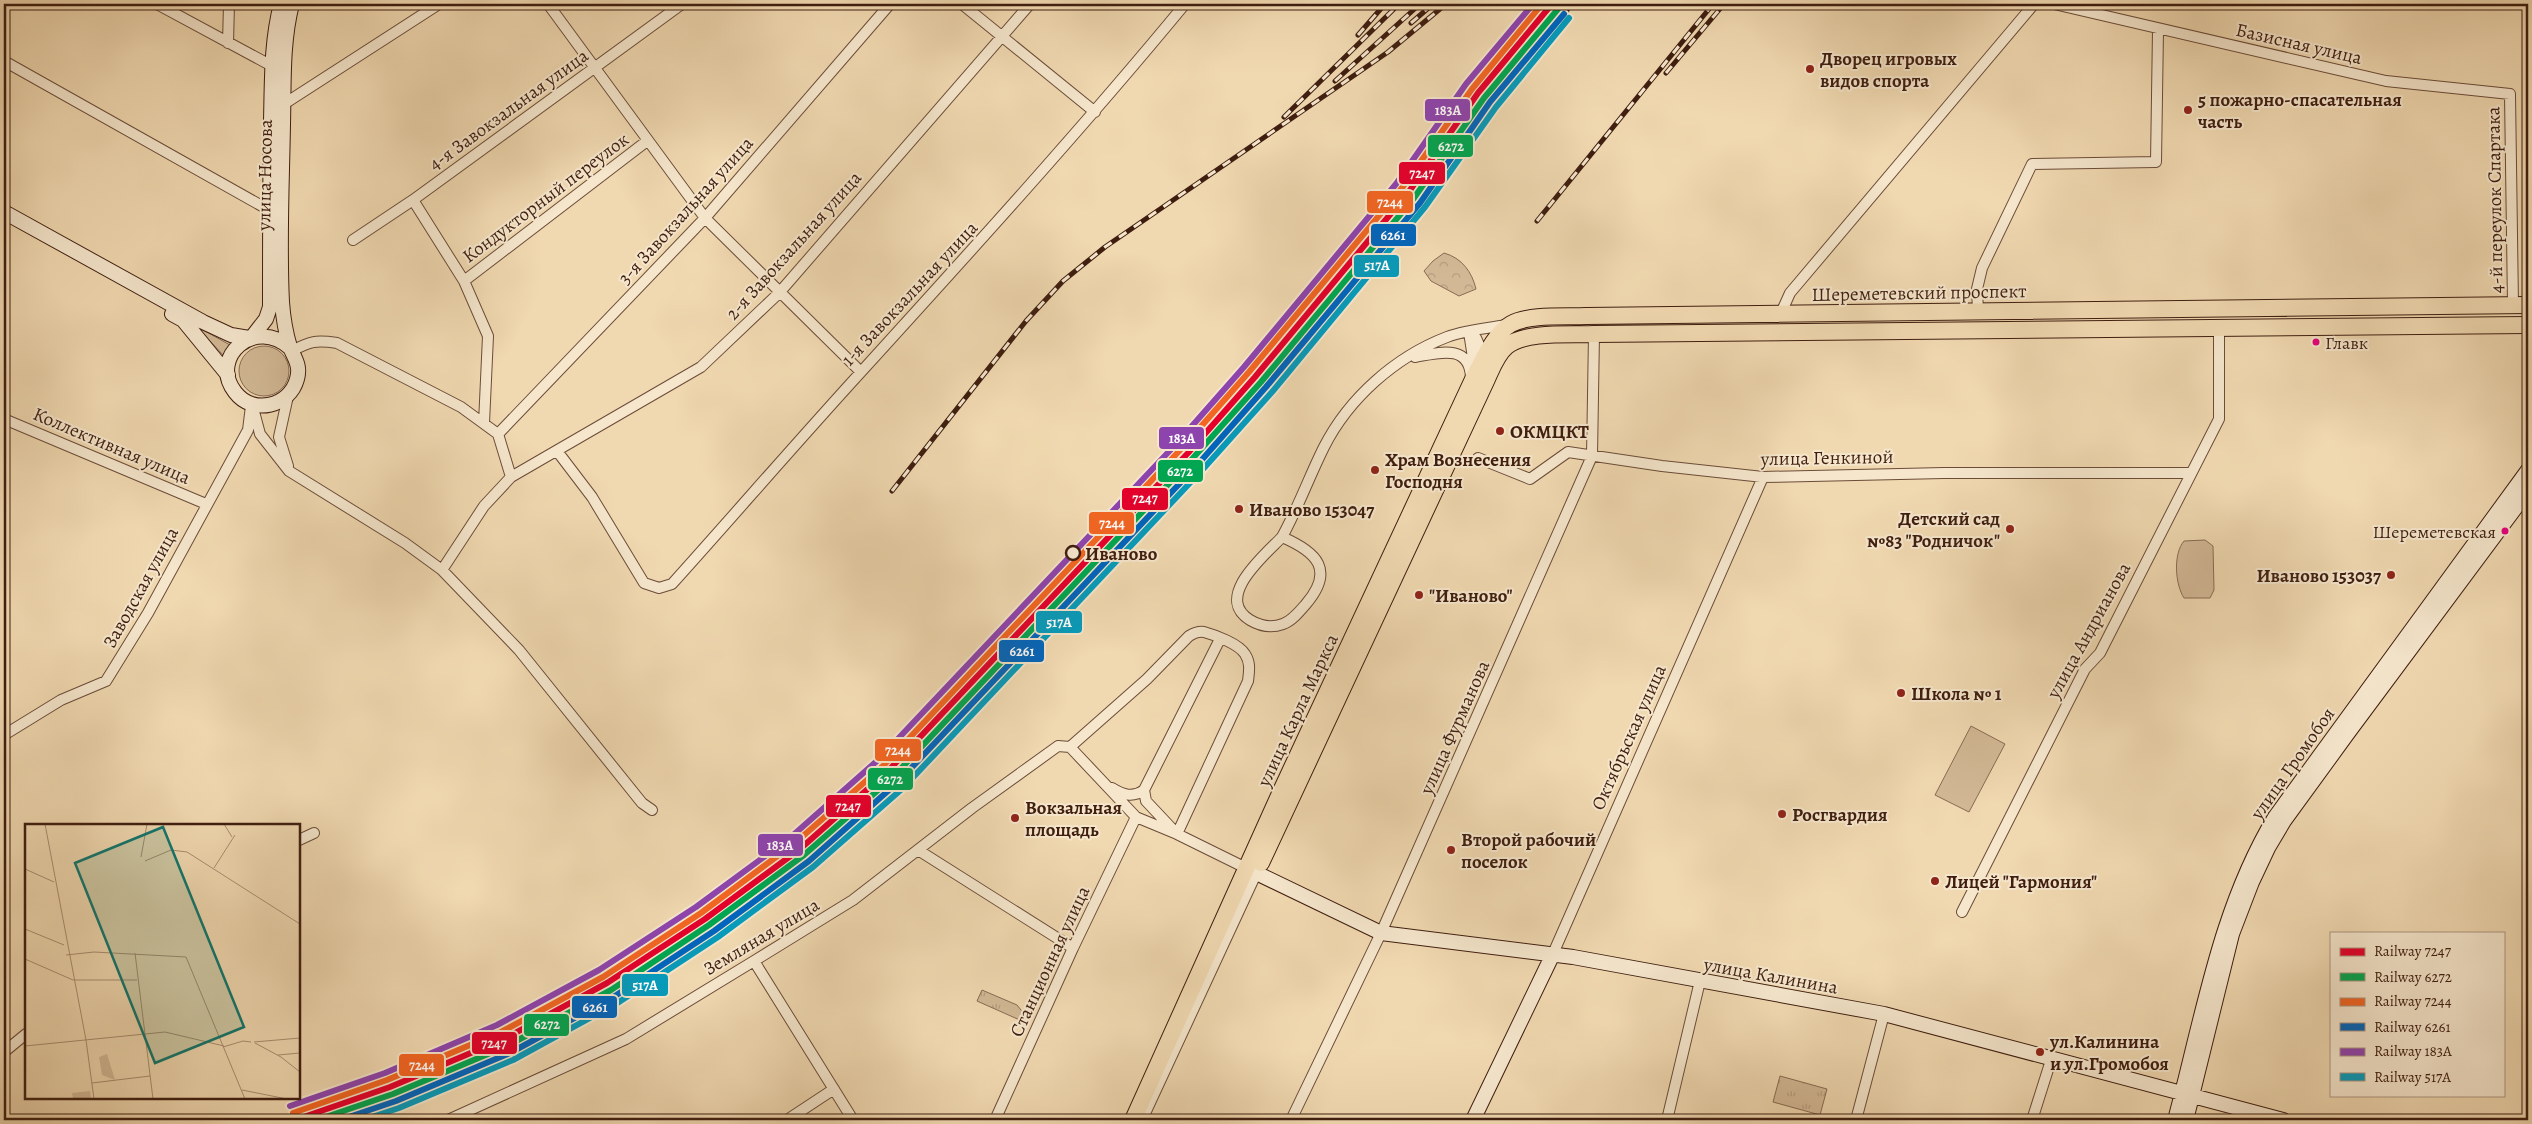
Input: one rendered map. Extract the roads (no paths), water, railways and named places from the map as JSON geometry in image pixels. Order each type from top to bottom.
[{"type":"main road","name":"улица Носова","points":[[251,337],[266,319],[270,307],[275,209],[277,20],[281,4]]},
{"type":"main road","name":"улица Носова","points":[[291,349],[282,304],[275,209],[284,104],[278,66],[292,4]]},
{"type":"main road","points":[[4,212],[231,336],[251,337],[269,335],[284,342],[291,349],[298,367],[298,378],[288,396],[271,405],[252,404],[235,393],[228,375],[183,320],[4,223]]},
{"type":"main road","name":"Шереметевский проспект","points":[[1510,324],[1530,319],[1586,316],[2521,305]]},
{"type":"main road","points":[[2329,328],[2330,307]]},
{"type":"main road","points":[[1978,311],[1978,332]]},
{"type":"main road","points":[[1780,334],[1781,313]]},
{"type":"main road","name":"улица Карла Маркса","points":[[1133,1120],[1251,871],[1478,378],[1485,357],[1499,336],[1510,324]]},
{"type":"main road","points":[[1519,339],[1594,334],[1780,334],[2528,325]]},
{"type":"main road","points":[[228,375],[230,357],[235,349],[251,337]]},
{"type":"main road","name":"улица Карла Маркса","points":[[1478,378],[1507,347],[1519,339]]},
{"type":"main road","name":"улица Громобоя","points":[[2186,1120],[2187,1094],[2223,932],[2241,880],[2256,847],[2275,817],[2528,470]]},
{"type":"main road","name":"улица Громобоя","points":[[2175,1120],[2187,1094],[2232,934],[2252,882],[2268,848],[2284,822],[2348,733],[2528,491]]},
{"type":"main road","name":"улица Калинина","points":[[1251,871],[1381,933],[1552,956],[1884,1014],[2052,1057],[2283,1120]]},
{"type":"main road","name":"Октябрьская улица","points":[[1473,1120],[1552,956]]},
{"type":"street","points":[[157,4],[228,43],[278,66]]},
{"type":"street","points":[[228,43],[229,4]]},
{"type":"street","points":[[284,104],[439,4]]},
{"type":"street","points":[[548,4],[593,68],[705,218],[860,372]]},
{"type":"street","name":"4-я Завокзальная улица","points":[[353,240],[414,200],[682,4]]},
{"type":"street","name":"3-я Завокзальная улица","points":[[498,434],[705,218],[890,4]]},
{"type":"street","points":[[962,4],[1095,112]]},
{"type":"street","name":"2-я Завокзальная улица","points":[[442,570],[484,506],[511,477],[701,367],[779,293],[1030,4]]},
{"type":"street","name":"1-я Завокзальная улица","points":[[557,451],[592,497],[644,583],[658,588],[672,584],[860,372],[990,231],[1095,112],[1185,4]]},
{"type":"street","points":[[1781,313],[1790,293],[2034,4]]},
{"type":"street","name":"Базисная улица","points":[[2054,4],[2158,30],[2386,81],[2510,94]]},
{"type":"street","points":[[1978,311],[1977,289],[1982,268],[2032,164],[2156,162],[2158,30]]},
{"type":"street","points":[[4,61],[275,209]]},
{"type":"street","name":"4-й переулок Спартака","points":[[2510,94],[2521,305]]},
{"type":"street","name":"Кондукторный переулок","points":[[464,281],[647,141]]},
{"type":"street","points":[[414,200],[464,281],[488,336],[484,423]]},
{"type":"street","points":[[1282,537],[1308,549],[1318,560],[1321,574],[1313,594],[1286,623],[1274,626],[1261,625],[1249,619],[1242,612],[1238,604],[1238,594],[1244,577],[1282,537],[1324,447],[1350,407],[1378,379],[1406,358],[1448,336],[1510,324]]},
{"type":"street","name":"улица Андрианова","points":[[1962,912],[2040,753],[2085,669],[2100,653],[2219,419],[2219,329]]},
{"type":"street","points":[[1469,332],[1519,339]]},
{"type":"street","points":[[1469,332],[1476,338],[1485,357]]},
{"type":"street","points":[[1469,332],[1478,378]]},
{"type":"street","name":"улица Фурманова","points":[[1291,1120],[1381,933],[1592,456],[1594,334]]},
{"type":"street","points":[[291,349],[308,342],[320,340],[337,343],[461,407],[498,434],[511,477]]},
{"type":"street","points":[[1406,358],[1443,351],[1454,353],[1463,358],[1478,378]]},
{"type":"street","points":[[288,396],[279,437],[290,471]]},
{"type":"street","points":[[252,404],[260,434],[290,471],[405,543],[442,570],[519,650],[642,804],[652,810]]},
{"type":"street","name":"Заводская улица","points":[[4,735],[61,700],[106,681],[148,613],[248,430],[252,404]]},
{"type":"street","name":"Коллективная улица","points":[[4,419],[206,504]]},
{"type":"street","name":"улица Генкиной","points":[[1478,458],[1530,479],[1568,452],[1763,477],[1944,473],[2190,473]]},
{"type":"street","name":"Октябрьская улица","points":[[1552,956],[1763,477]]},
{"type":"street","points":[[1177,834],[1248,681],[1250,665],[1245,653],[1203,632],[1196,632],[1189,636],[1147,679],[1070,748],[1136,817],[1177,834],[1251,871]]},
{"type":"street","points":[[1097,778],[1120,793],[1137,795],[1144,790],[1220,639]]},
{"type":"street","name":"Земляная улица","points":[[448,1120],[626,1039],[853,900],[972,808],[1058,746],[1070,748]]},
{"type":"street","points":[[1144,790],[1146,801],[1177,834]]},
{"type":"street","name":"Станционная улица","points":[[996,1120],[1073,948],[1136,817]]},
{"type":"street","points":[[300,840],[314,833]]},
{"type":"street","points":[[918,850],[1073,948]]},
{"type":"street","name":"улица Карла Маркса","points":[[1142,1120],[1251,871]]},
{"type":"street","points":[[754,961],[853,1120]]},
{"type":"street","points":[[1667,1120],[1700,981]]},
{"type":"street","points":[[1856,1120],[1884,1014]]},
{"type":"street","points":[[4,1052],[25,1035]]},
{"type":"street","points":[[2032,1120],[2052,1057]]},
{"type":"street","points":[[787,1120],[834,1089]]},
{"type":"railway","points":[[1358,35],[1385,4]]},
{"type":"railway","points":[[1284,117],[1399,4]]},
{"type":"railway","points":[[1335,81],[1420,4]]},
{"type":"railway","points":[[1411,23],[1433,4]]},
{"type":"railway","points":[[892,491],[1026,321],[1063,281],[1105,247],[1388,52],[1446,4]]},
{"type":"railway","points":[[1464,126],[1562,4]]},
{"type":"railway","points":[[1481,118],[1553,31],[1571,4]]},
{"type":"railway","points":[[1537,221],[1713,4]]},
{"type":"railway","points":[[1666,73],[1724,4]]},
{"type":"rail line","name":"183А","points":[[290,1106],[385,1073],[497,1025],[599,970],[696,907],[791,837],[878,760],[1177,443],[1244,367],[1396,184],[1466,84],[1533,4]]},
{"type":"rail line","name":"7244","points":[[293,1113],[387,1080],[501,1032],[603,977],[701,913],[795,843],[883,766],[1182,448],[1249,372],[1402,188],[1472,89],[1542,4]]},
{"type":"rail line","name":"7247","points":[[295,1120],[390,1087],[504,1039],[607,983],[705,919],[800,849],[888,771],[1188,453],[1255,377],[1408,193],[1478,93],[1552,4]]},
{"type":"rail line","name":"6272","points":[[317,1120],[393,1094],[507,1046],[611,990],[709,925],[804,855],[893,777],[1193,458],[1261,382],[1414,198],[1484,98],[1558,9]]},
{"type":"rail line","name":"6261","points":[[340,1120],[396,1101],[510,1053],[615,996],[714,931],[809,861],[898,782],[1199,463],[1266,387],[1420,203],[1490,102],[1564,14]]},
{"type":"rail line","name":"517А","points":[[363,1120],[399,1108],[513,1060],[619,1002],[718,937],[813,867],[903,788],[1204,468],[1272,392],[1425,207],[1496,107],[1569,18]]},
{"type":"place","name":"Дворец игровых видов спорта","points":[[1810,69]]},
{"type":"place","name":"5 пожарно-спасательная часть","points":[[2188,110]]},
{"type":"place","name":"Главк","points":[[2316,342]]},
{"type":"place","name":"ОКМЦКТ","points":[[1500,431]]},
{"type":"place","name":"Храм Вознесения Господня","points":[[1375,470]]},
{"type":"place","name":"Иваново 153047","points":[[1239,509]]},
{"type":"place","name":"Детский сад №83 \"Родничок\"","points":[[2010,529]]},
{"type":"place","name":"Шереметевская","points":[[2505,531]]},
{"type":"place","name":"Иваново","points":[[1073,553]]},
{"type":"place","name":"Иваново 153037","points":[[2391,575]]},
{"type":"place","name":"\"Иваново\"","points":[[1419,595]]},
{"type":"place","name":"Школа № 1","points":[[1901,693]]},
{"type":"place","name":"Росгвардия","points":[[1782,814]]},
{"type":"place","name":"Вокзальная площадь","points":[[1015,818]]},
{"type":"place","name":"Второй рабочий поселок","points":[[1451,850]]},
{"type":"place","name":"Лицей \"Гармония\"","points":[[1935,881]]},
{"type":"place","name":"ул.Калинина и ул.Громобоя","points":[[2040,1052]]}]
